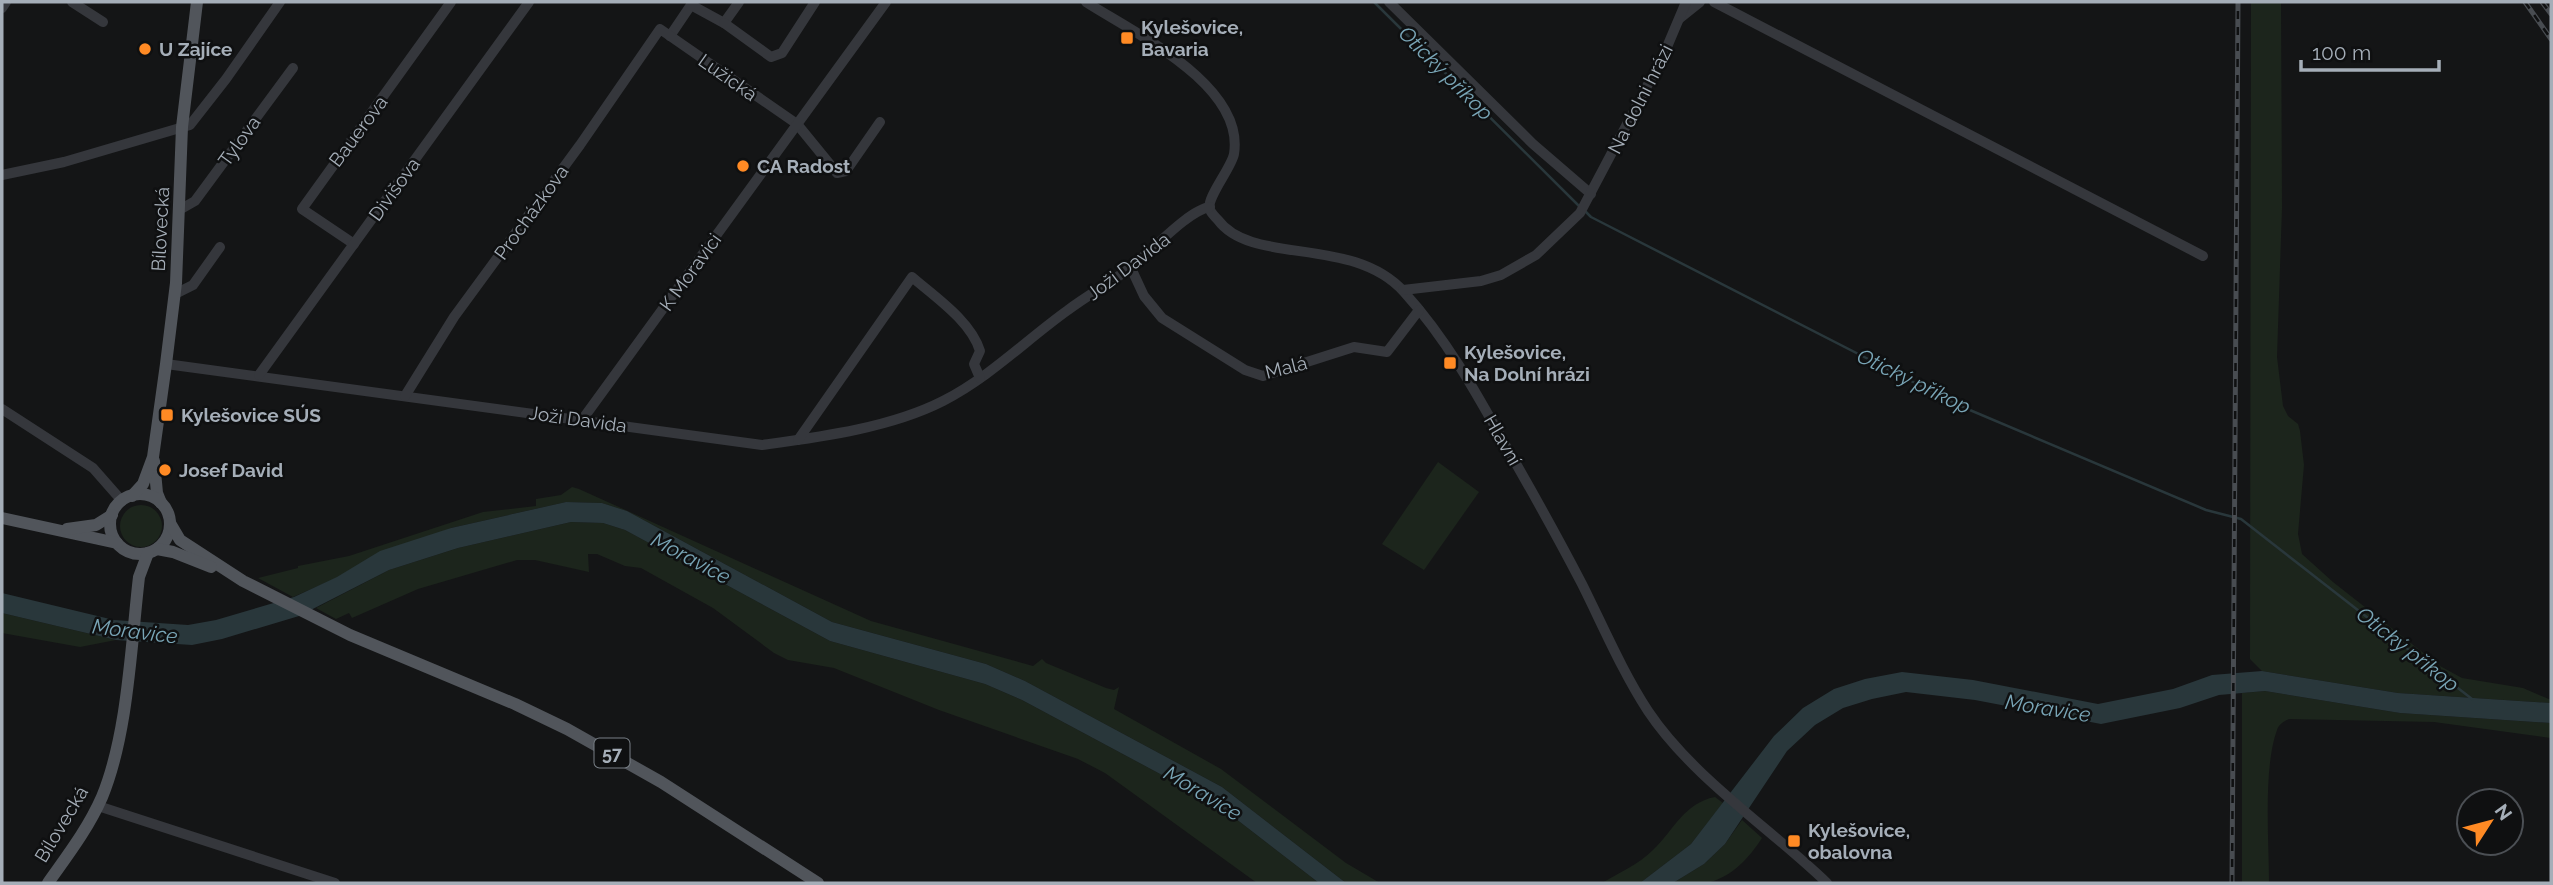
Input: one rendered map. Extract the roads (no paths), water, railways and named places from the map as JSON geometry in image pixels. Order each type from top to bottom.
[{"type":"main road","name":"Bílovecká","points":[[112,515],[143,484],[153,457],[175,295],[181,209],[182,127],[197,2]]},
{"type":"main road","name":"Bílovecká","points":[[153,457],[157,493],[170,523]]},
{"type":"main road","points":[[127,498],[150,496],[161,503]]},
{"type":"main road","points":[[112,515],[111,529],[117,543]]},
{"type":"main road","name":"57","points":[[60,529],[96,525],[112,515]]},
{"type":"main road","name":"57","points":[[2,518],[117,543],[131,552],[173,552],[243,581],[327,624],[515,704],[590,741],[661,782],[818,883]]},
{"type":"main road","points":[[139,577],[152,551],[166,538],[170,523]]},
{"type":"main road","name":"57","points":[[170,523],[180,540],[243,581]]},
{"type":"main road","points":[[131,552],[139,577]]},
{"type":"main road","name":"Bílovecká","points":[[48,883],[78,841],[98,806],[115,756],[139,577]]},
{"type":"street","points":[[2,8],[6,2]]},
{"type":"street","points":[[72,2],[103,22]]},
{"type":"street","points":[[2,175],[64,162],[190,125],[280,2]]},
{"type":"street","name":"Bauerova","points":[[354,244],[302,209],[451,2]]},
{"type":"street","name":"Divišova","points":[[259,375],[529,2]]},
{"type":"street","points":[[724,23],[739,2]]},
{"type":"street","points":[[670,36],[692,3],[771,57],[782,53],[814,2]]},
{"type":"street","points":[[880,122],[846,171],[839,173],[797,124],[886,2]]},
{"type":"street","points":[[1086,2],[1192,71],[1219,100],[1227,113],[1233,132],[1234,153],[1230,168],[1211,199],[1210,207]]},
{"type":"street","points":[[1389,2],[1589,198]]},
{"type":"street","name":"Na dolni hrázi","points":[[1403,290],[1481,281],[1501,275],[1535,255],[1580,213],[1664,54],[1686,2]]},
{"type":"street","points":[[1679,18],[1700,2]]},
{"type":"street","points":[[1714,2],[2203,256]]},
{"type":"street","name":"Lužická","points":[[660,29],[797,124]]},
{"type":"street","name":"Procházkova","points":[[405,396],[454,317],[580,145],[660,29]]},
{"type":"street","name":"Tylova","points":[[181,209],[195,201],[293,68]]},
{"type":"street","name":"K Moravici","points":[[582,420],[797,124]]},
{"type":"street","name":"Joži Davida","points":[[166,364],[762,445],[798,440],[901,417],[943,401],[995,369],[1067,310],[1131,268],[1194,213],[1210,207]]},
{"type":"street","name":"Hlavní","points":[[1210,207],[1223,225],[1241,237],[1269,246],[1356,261],[1380,272],[1403,290],[1469,382],[1539,503],[1636,692],[1670,741],[1827,883]]},
{"type":"street","points":[[175,295],[193,285],[220,247]]},
{"type":"street","name":"Malá","points":[[1131,268],[1144,296],[1169,324],[1245,370],[1264,376],[1354,347],[1387,352],[1419,310]]},
{"type":"street","points":[[798,440],[912,277],[959,319],[975,341],[980,351],[974,364],[980,378]]},
{"type":"street","points":[[2,408],[93,468],[127,498]]},
{"type":"street","points":[[98,806],[335,883]]},
{"type":"water","name":"Moravice","points":[[566,502],[602,503],[627,511],[832,622],[986,664],[1025,681],[1222,787],[1346,883],[1319,883],[1218,805],[1022,700],[985,684],[830,641],[625,530],[603,523],[571,522],[458,548],[389,570],[299,616],[192,645],[116,640],[2,613],[2,593],[114,620],[188,625],[216,620],[294,597],[337,577],[380,551],[451,528]]},
{"type":"water","name":"Moravice","points":[[2262,671],[2398,693],[2551,703],[2551,723],[2400,713],[2265,691],[2219,695],[2180,708],[2101,724],[1975,700],[1906,692],[1843,708],[1815,725],[1787,751],[1725,844],[1704,864],[1673,883],[1640,883],[1691,844],[1774,736],[1803,708],[1834,689],[1865,679],[1902,672],[1973,680],[2098,704],[2173,689],[2212,675]]},
{"type":"waterway","name":"Otický příkop","points":[[1374,2],[1580,207]]},
{"type":"waterway","name":"Otický příkop","points":[[1585,211],[1591,217],[1958,405],[2206,510],[2241,519],[2472,699]]},
{"type":"railway","points":[[2232,883],[2238,2]]},
{"type":"railway","points":[[2525,2],[2551,39]]},
{"type":"railway","points":[[2542,2],[2551,14]]},
{"type":"place","name":"Kylešovice, Bavaria","points":[[1127,38]]},
{"type":"place","name":"U Zajíce","points":[[145,49]]},
{"type":"place","name":"CA Radost","points":[[743,166]]},
{"type":"place","name":"Kylešovice, Na Dolní hrázi","points":[[1450,363]]},
{"type":"place","name":"Kylešovice SÚS","points":[[167,415]]},
{"type":"place","name":"Josef David","points":[[165,470]]},
{"type":"place","name":"Kylešovice, obalovna","points":[[1794,841]]}]
